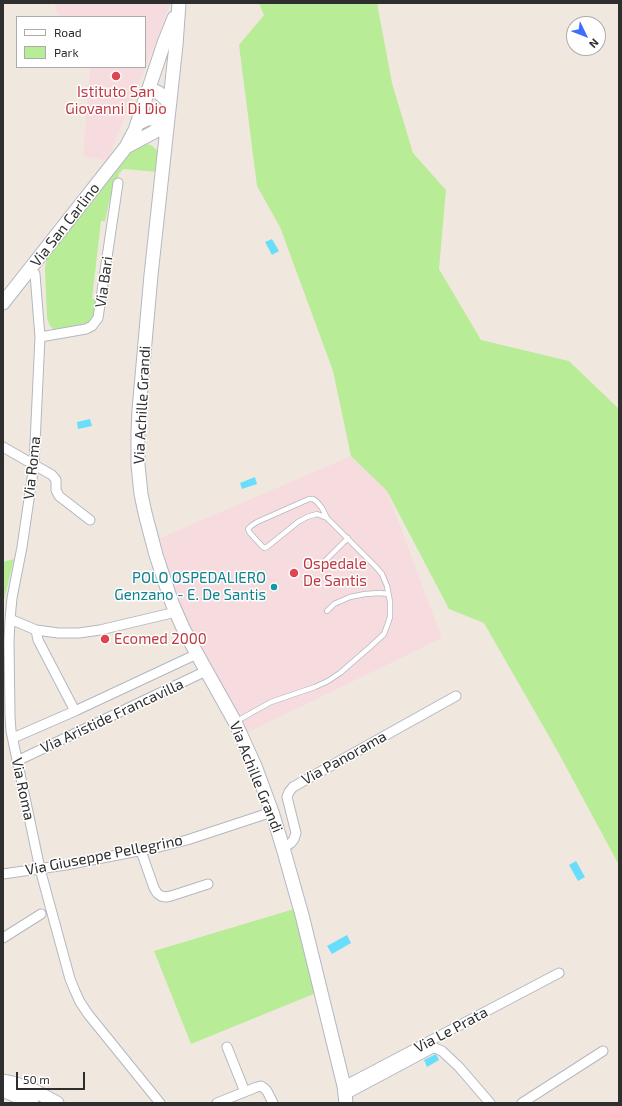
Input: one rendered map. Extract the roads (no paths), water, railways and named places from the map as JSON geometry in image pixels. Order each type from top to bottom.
[{"type":"street","name":"Via San Carlino","points":[[3,302],[126,147],[133,135],[164,43],[179,5]]},
{"type":"street","name":"Via Achille Grandi","points":[[179,5],[151,275],[139,410],[138,465],[143,504],[164,581],[176,612],[196,654],[235,722],[257,772],[272,812],[284,848],[302,915],[345,1095]]},
{"type":"street","points":[[149,88],[159,93],[170,103]]},
{"type":"street","points":[[137,124],[147,119],[154,119],[167,125]]},
{"type":"street","name":"Via San Carlino","points":[[126,147],[167,125]]},
{"type":"street","points":[[138,140],[147,139],[153,141],[164,153]]},
{"type":"street","name":"Via Bari","points":[[40,338],[86,329],[94,324],[98,318],[118,183]]},
{"type":"street","name":"Via Roma","points":[[35,274],[40,338],[34,465],[22,547],[12,598],[10,619],[10,716],[12,738],[40,869],[70,979],[77,997],[88,1014],[160,1103]]},
{"type":"street","points":[[3,447],[54,477],[56,482],[56,490],[59,496],[90,520]]},
{"type":"street","points":[[10,619],[36,630],[58,633],[90,632],[176,612]]},
{"type":"street","points":[[36,630],[38,640],[75,710]]},
{"type":"street","name":"Via Aristide Francavilla","points":[[12,738],[196,654]]},
{"type":"street","name":"Via Aristide Francavilla","points":[[18,761],[206,671]]},
{"type":"street","name":"Via Panorama","points":[[284,848],[291,843],[296,833],[287,797],[293,787],[456,696]]},
{"type":"street","name":"Via Giuseppe Pellegrino","points":[[3,874],[40,869],[177,843],[272,812]]},
{"type":"street","points":[[141,851],[154,888],[161,896],[171,896],[208,884]]},
{"type":"street","points":[[3,938],[41,914]]},
{"type":"street","name":"Via Le Prata","points":[[345,1095],[559,973]]},
{"type":"street","points":[[227,1047],[245,1092]]},
{"type":"street","name":"Via Le Prata","points":[[345,1095],[431,1049],[436,1048],[459,1067],[490,1103]]},
{"type":"street","points":[[522,1103],[603,1051]]},
{"type":"street","points":[[3,1082],[13,1083],[33,1090],[57,1103]]},
{"type":"street","points":[[217,1103],[257,1087],[263,1087],[273,1103]]},
{"type":"street","points":[[3,1090],[32,1103]]},
{"type":"lane","points":[[235,722],[271,702],[328,681],[354,662],[384,634],[388,626],[390,617],[390,602],[387,586],[382,574],[327,518],[318,514],[307,517],[298,522],[264,548],[248,529],[257,522],[309,499],[313,499],[317,502],[327,518]]},
{"type":"lane","points":[[322,564],[348,538]]},
{"type":"lane","points":[[326,611],[334,604],[350,597],[365,594],[388,594]]},
{"type":"water","points":[[272,239],[279,251],[272,255],[265,242]]},
{"type":"water","points":[[90,419],[92,426],[78,429],[77,422]]},
{"type":"water","points":[[255,477],[257,484],[242,489],[240,483]]},
{"type":"water","points":[[576,861],[585,877],[578,881],[569,865]]},
{"type":"water","points":[[347,935],[351,943],[332,954],[327,946]]},
{"type":"water","points":[[436,1054],[439,1060],[427,1067],[424,1060]]},
{"type":"place","name":"Istituto San Giovanni Di Dio","points":[[116,76]]},
{"type":"place","name":"Ospedale De Santis","points":[[294,573]]},
{"type":"place","name":"POLO OSPEDALIERO Genzano - E. De Santis","points":[[274,587]]},
{"type":"place","name":"Ecomed 2000","points":[[105,639]]}]
